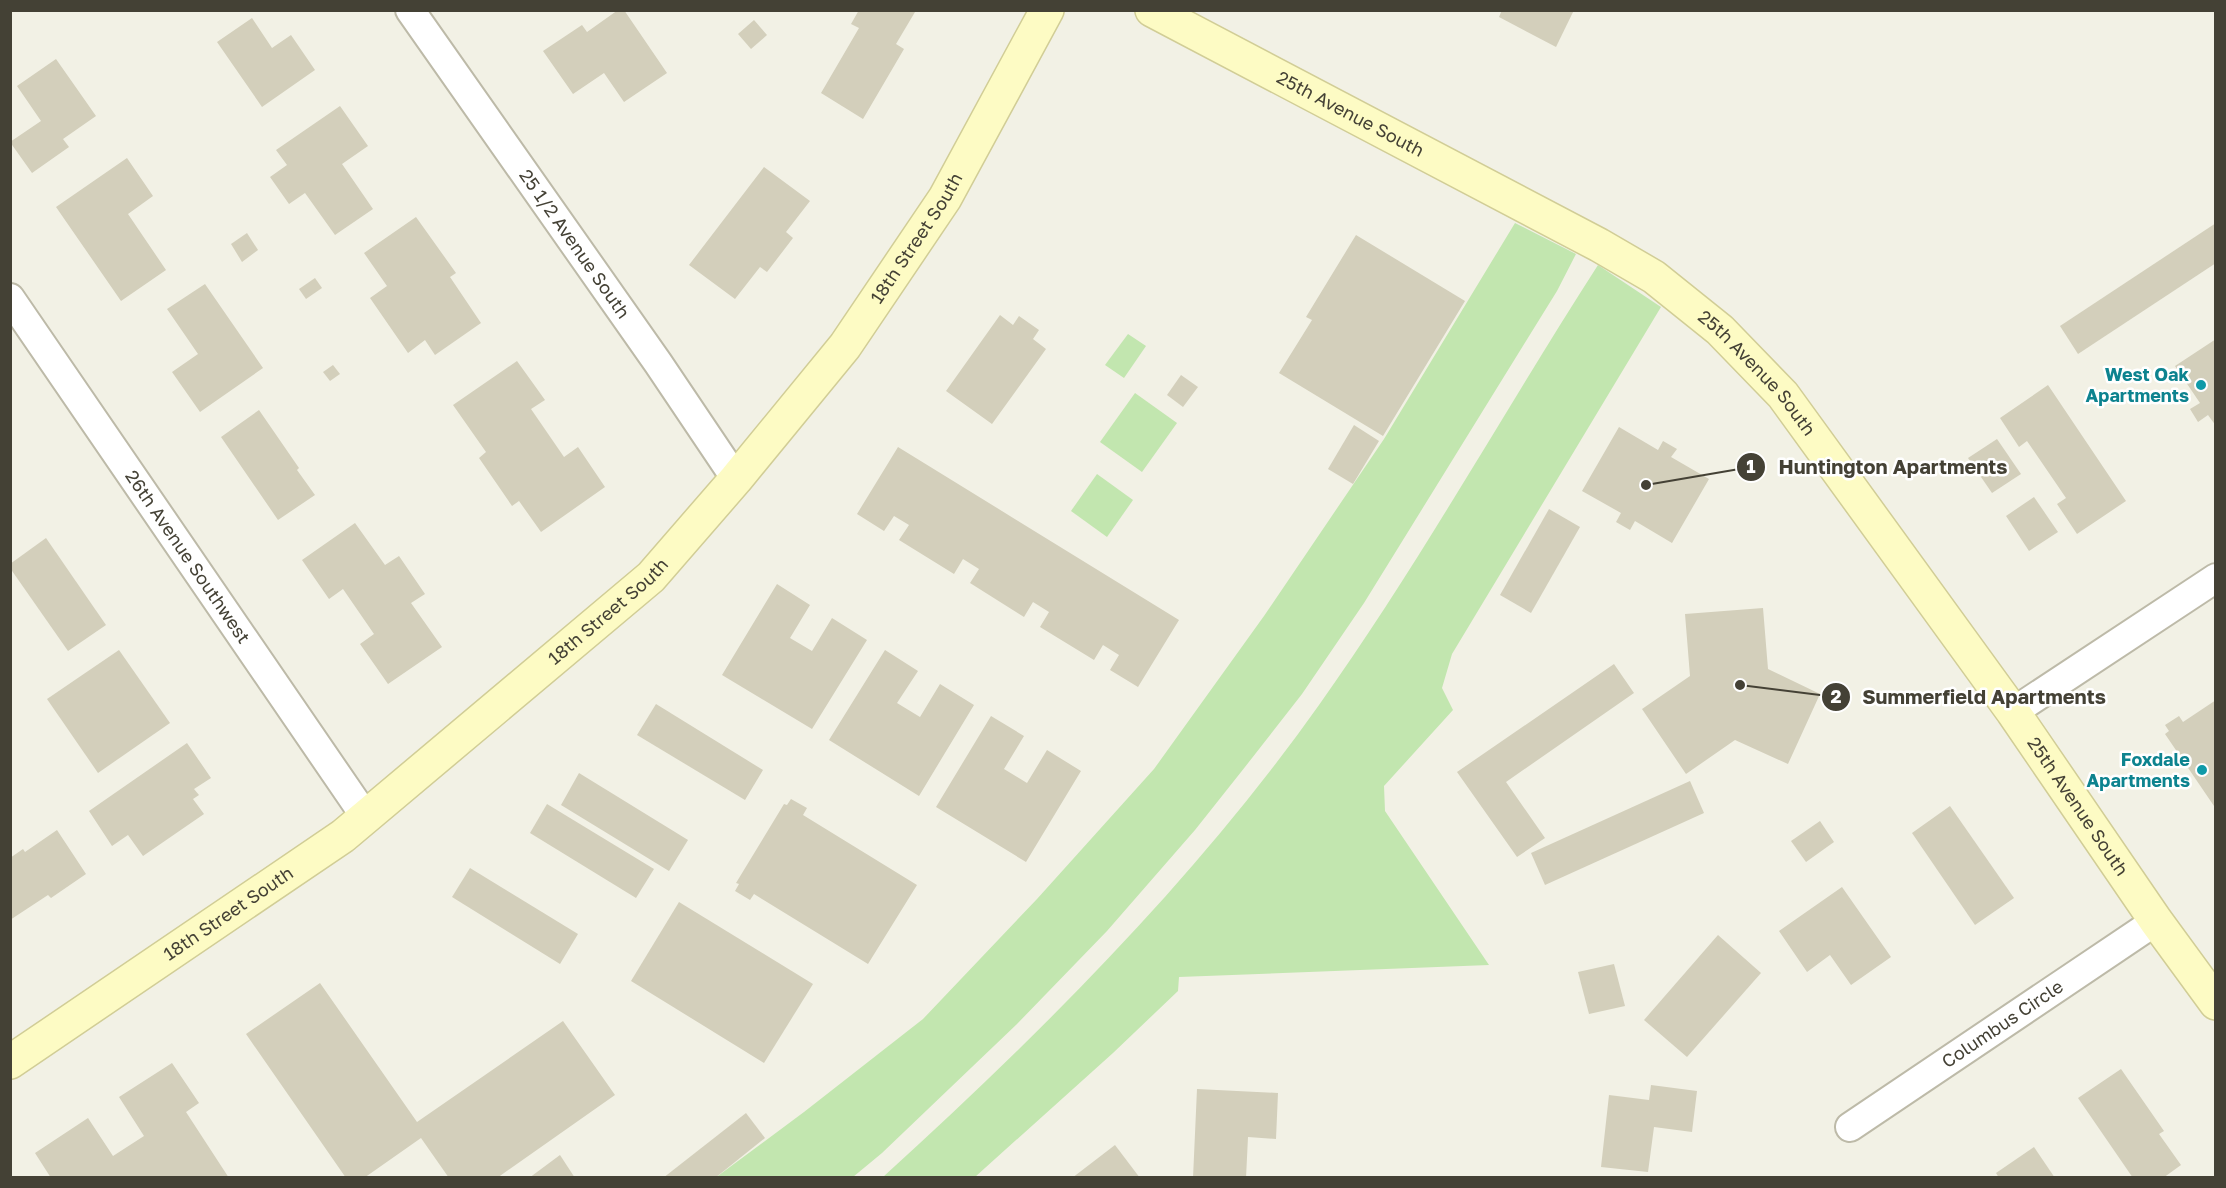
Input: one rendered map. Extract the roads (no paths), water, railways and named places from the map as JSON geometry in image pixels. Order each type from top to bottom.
[{"type":"street","name":"25 1/2 Avenue South","points":[[410,10],[658,363],[736,479]]},
{"type":"street","name":"18th Street South","points":[[10,1062],[343,836],[651,577],[736,479],[845,346],[945,198],[1047,10]]},
{"type":"street","name":"25th Avenue South","points":[[1152,10],[1599,245],[1654,277],[1720,330],[1783,395],[2013,712],[2156,921],[2216,1003]]},
{"type":"street","name":"26th Avenue Southwest","points":[[10,298],[364,816]]},
{"type":"street","points":[[2013,712],[2216,578]]},
{"type":"street","name":"Columbus Circle","points":[[1850,1127],[2156,921]]},
{"type":"place","name":"West Oak Apartments","points":[[2201,385]]},
{"type":"place","name":"Huntington Apartments","points":[[1646,485]]},
{"type":"place","name":"Summerfield Apartments","points":[[1740,685]]},
{"type":"place","name":"Foxdale Apartments","points":[[2202,770]]}]
